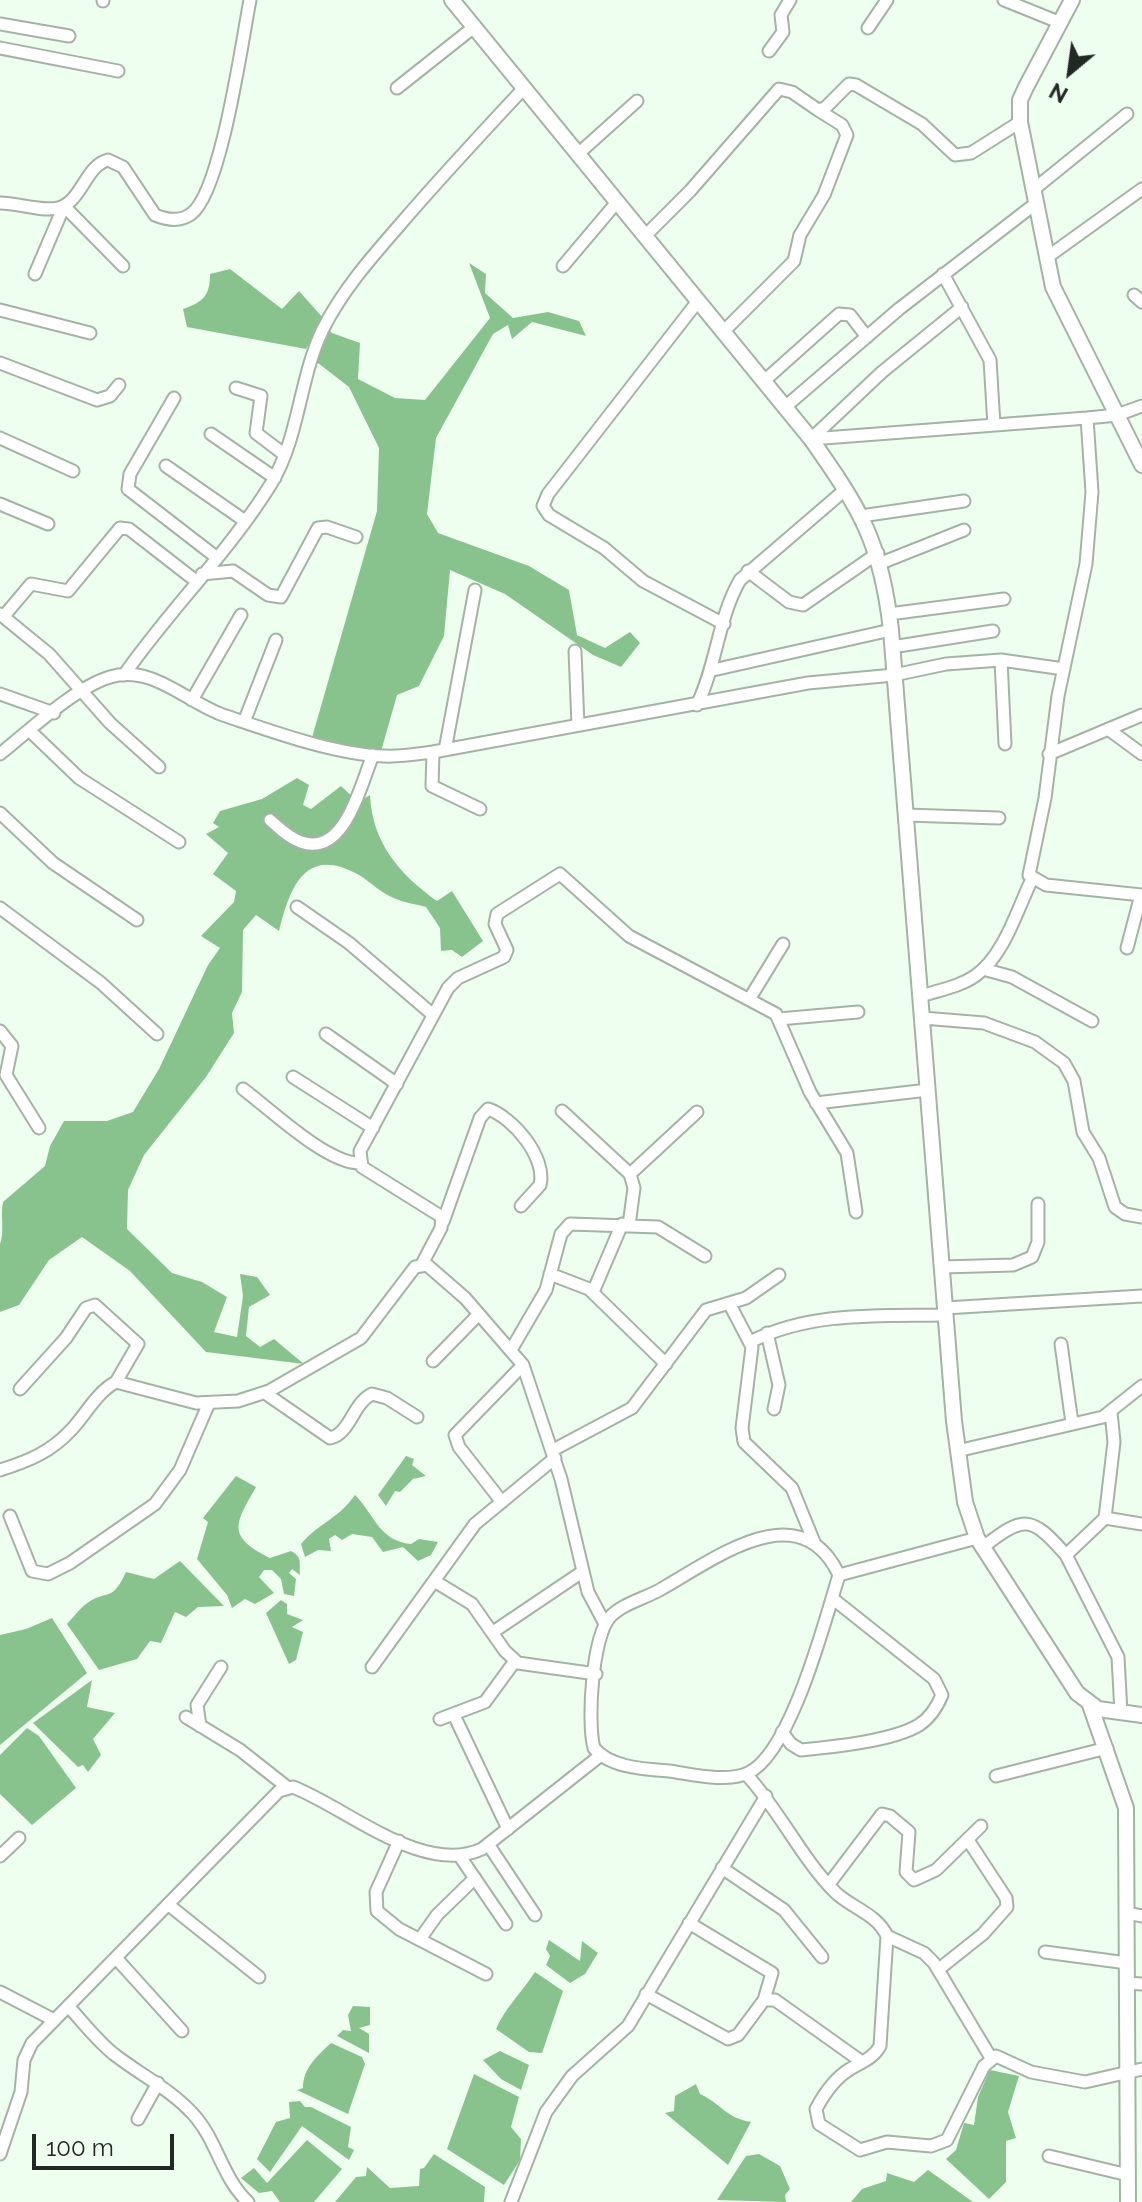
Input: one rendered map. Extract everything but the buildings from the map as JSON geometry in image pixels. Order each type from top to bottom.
[{"type":"street","points":[[35,274],[64,206],[99,164],[108,160],[123,167],[155,215],[174,220],[194,213],[207,192],[217,160],[250,0]]},
{"type":"street","points":[[452,0],[811,439],[846,489],[880,558],[891,630],[957,1451],[965,1502],[980,1543],[1077,1693],[1090,1705],[1126,1808],[1135,1915],[1127,1963],[1135,1984],[1135,2070],[1128,2202]]},
{"type":"street","points":[[769,51],[783,32],[781,15],[790,0]]},
{"type":"street","points":[[868,28],[887,0]]},
{"type":"street","points":[[1004,0],[1061,23]]},
{"type":"street","points":[[1072,0],[1020,100],[1020,122],[1046,258],[1058,301],[1142,465]]},
{"type":"street","points":[[0,24],[69,36]]},
{"type":"street","points":[[397,88],[474,27]]},
{"type":"street","points":[[0,48],[118,71]]},
{"type":"street","points":[[818,110],[825,108],[849,84],[856,85],[922,124],[955,155],[971,153],[1020,122]]},
{"type":"street","points":[[124,675],[275,478],[285,455],[312,352],[342,296],[427,193],[524,88]]},
{"type":"street","points":[[645,236],[717,161],[776,91],[792,92],[842,125],[847,135],[827,187],[802,230],[789,268],[723,332]]},
{"type":"street","points":[[578,154],[637,101]]},
{"type":"street","points":[[785,407],[1034,197],[1127,114]]},
{"type":"street","points":[[1046,258],[1142,189]]},
{"type":"street","points":[[563,266],[617,202]]},
{"type":"street","points":[[0,203],[54,209],[64,206]]},
{"type":"street","points":[[64,206],[123,266]]},
{"type":"street","points":[[943,274],[990,360],[994,425]]},
{"type":"street","points":[[698,301],[548,494],[543,506],[549,515],[604,548],[643,581],[724,624]]},
{"type":"street","points":[[811,439],[872,381],[962,307]]},
{"type":"street","points":[[0,310],[90,333]]},
{"type":"street","points":[[764,381],[839,314],[850,315],[867,337]]},
{"type":"street","points":[[0,363],[97,400],[110,396],[119,385]]},
{"type":"street","points":[[236,388],[261,396],[256,433],[285,455]]},
{"type":"street","points":[[174,398],[130,474],[128,489],[216,557]]},
{"type":"street","points":[[811,439],[1087,418],[1117,415],[1142,406]]},
{"type":"street","points":[[921,996],[961,984],[983,969],[1003,939],[1032,879],[1029,869],[1045,798],[1049,754],[1064,669],[1085,574],[1090,526],[1087,418]]},
{"type":"street","points":[[211,434],[275,478]]},
{"type":"street","points":[[0,438],[73,471]]},
{"type":"street","points":[[166,466],[245,521]]},
{"type":"street","points":[[697,705],[713,670],[730,598],[748,571],[846,489]]},
{"type":"street","points":[[861,516],[964,501]]},
{"type":"street","points":[[0,504],[48,524]]},
{"type":"street","points":[[159,767],[110,723],[85,690],[2,615],[31,584],[68,591],[120,528],[129,529],[199,578],[233,571],[268,595],[281,597],[318,528],[327,527],[356,537]]},
{"type":"street","points":[[748,571],[789,602],[803,605],[880,558],[964,530]]},
{"type":"street","points":[[475,590],[432,786],[480,809]]},
{"type":"street","points":[[889,614],[1004,599]]},
{"type":"street","points":[[192,700],[241,615]]},
{"type":"street","points":[[713,670],[891,630]]},
{"type":"street","points":[[892,647],[993,631]]},
{"type":"street","points":[[244,722],[276,640]]},
{"type":"street","points":[[575,651],[578,725]]},
{"type":"street","points":[[0,754],[85,690],[108,677],[124,675],[143,675],[244,722],[373,755],[439,751],[808,683],[894,675],[946,664],[1001,660],[1064,669]]},
{"type":"street","points":[[1001,660],[1005,744]]},
{"type":"street","points":[[0,694],[54,713]]},
{"type":"street","points":[[1049,754],[1142,715]]},
{"type":"street","points":[[1108,729],[1142,754]]},
{"type":"street","points":[[30,731],[79,778],[179,842]]},
{"type":"street","points":[[270,820],[297,841],[314,844],[330,840],[343,824],[373,755]]},
{"type":"street","points":[[0,813],[53,863],[137,920]]},
{"type":"street","points":[[905,815],[999,818]]},
{"type":"street","points":[[359,1163],[360,1151],[432,1014],[453,981],[502,959],[507,950],[495,924],[497,914],[560,874],[629,936],[750,998],[771,1010],[779,1019],[816,1103],[847,1153],[856,1212]]},
{"type":"street","points":[[1032,879],[1086,891],[1142,895],[1127,948]]},
{"type":"street","points":[[297,907],[349,943],[432,1014]]},
{"type":"street","points":[[0,908],[101,983],[157,1034]]},
{"type":"street","points":[[750,998],[783,944]]},
{"type":"street","points":[[983,969],[1012,977],[1092,1021]]},
{"type":"street","points":[[779,1019],[858,1012]]},
{"type":"street","points":[[923,1018],[984,1023],[1035,1042],[1064,1063],[1074,1081],[1083,1132],[1099,1158],[1115,1207],[1142,1220]]},
{"type":"street","points":[[0,1031],[12,1046],[8,1080],[39,1128]]},
{"type":"street","points":[[326,1034],[397,1084]]},
{"type":"street","points":[[293,1077],[373,1128]]},
{"type":"street","points":[[243,1089],[320,1147],[344,1160],[359,1163],[439,1213],[443,1223]]},
{"type":"street","points":[[816,1103],[928,1090]]},
{"type":"street","points":[[116,1382],[181,1401],[238,1401],[265,1393],[361,1338],[415,1267],[422,1264],[443,1223],[480,1118],[488,1109],[516,1131],[540,1163],[540,1185],[521,1206]]},
{"type":"street","points":[[562,1111],[630,1174],[634,1188],[625,1225],[593,1292]]},
{"type":"street","points":[[630,1174],[697,1112]]},
{"type":"street","points":[[942,1267],[1024,1263],[1037,1250],[1038,1204]]},
{"type":"street","points":[[511,1350],[546,1290],[561,1234],[570,1224],[668,1230],[705,1256]]},
{"type":"street","points":[[422,1264],[449,1282],[523,1365],[554,1454],[592,1604],[605,1624]]},
{"type":"street","points":[[550,1274],[577,1282],[593,1292],[666,1364]]},
{"type":"street","points":[[372,1667],[436,1582],[470,1530],[554,1454],[632,1408],[706,1310],[751,1295],[779,1275]]},
{"type":"street","points":[[750,1342],[790,1324],[841,1318],[1142,1296]]},
{"type":"street","points":[[729,1303],[750,1342],[742,1436],[749,1448],[792,1488],[814,1542],[827,1554],[839,1575],[813,1660],[782,1732],[758,1767],[746,1774],[717,1776],[643,1769],[601,1755],[594,1748],[590,1719],[605,1624],[621,1609],[749,1541],[787,1534],[814,1542]]},
{"type":"street","points":[[0,1470],[48,1451],[71,1431],[106,1388],[116,1382],[138,1344],[95,1305],[86,1308],[66,1338],[20,1389]]},
{"type":"street","points":[[433,1361],[479,1314]]},
{"type":"street","points":[[767,1333],[779,1385],[774,1409]]},
{"type":"street","points":[[1061,1344],[1072,1423]]},
{"type":"street","points":[[502,1502],[459,1447],[455,1435],[523,1365]]},
{"type":"street","points":[[957,1451],[1111,1412],[1142,1386]]},
{"type":"street","points":[[265,1393],[330,1438],[340,1434],[361,1402],[372,1394],[387,1398],[417,1417]]},
{"type":"street","points":[[10,1516],[32,1571],[48,1574],[70,1563],[125,1527],[168,1491],[209,1403]]},
{"type":"street","points":[[1066,1555],[1105,1518],[1114,1442],[1111,1412]]},
{"type":"street","points":[[1105,1518],[1142,1524]]},
{"type":"street","points":[[839,1575],[980,1543],[1020,1522],[1029,1522],[1047,1534],[1066,1555],[1118,1657],[1121,1713]]},
{"type":"street","points":[[493,1632],[582,1572]]},
{"type":"street","points":[[436,1582],[465,1598],[515,1661],[596,1674]]},
{"type":"street","points":[[782,1732],[791,1744],[801,1750],[889,1735],[920,1725],[933,1713],[942,1695],[934,1679],[832,1598]]},
{"type":"street","points":[[440,1719],[485,1702],[515,1661]]},
{"type":"street","points":[[200,1726],[197,1705],[221,1667]]},
{"type":"street","points":[[1090,1705],[1142,1715]]},
{"type":"street","points":[[454,1715],[508,1829]]},
{"type":"street","points":[[186,1717],[240,1750],[287,1787],[300,1790],[399,1841],[461,1858],[488,1844],[601,1755]]},
{"type":"street","points":[[996,1776],[1107,1748]]},
{"type":"street","points":[[746,1774],[766,1796],[829,1884],[877,1921],[887,1936],[924,1953],[939,1969],[991,2058]]},
{"type":"street","points":[[0,2154],[21,2092],[25,2056],[36,2038],[170,1906],[274,1794],[287,1787]]},
{"type":"street","points":[[511,2202],[540,2122],[552,2102],[572,2076],[621,2035],[766,1796]]},
{"type":"street","points":[[829,1884],[882,1814],[890,1816],[909,1832],[906,1872],[914,1880],[936,1870],[981,1826]]},
{"type":"street","points":[[0,1856],[19,1838]]},
{"type":"street","points":[[939,1969],[983,1934],[1007,1907],[1006,1898],[968,1840]]},
{"type":"street","points":[[399,1841],[374,1902],[384,1920],[486,1974]]},
{"type":"street","points":[[488,1844],[535,1915]]},
{"type":"street","points":[[461,1858],[506,1924]]},
{"type":"street","points":[[722,1868],[784,1910],[822,1957]]},
{"type":"street","points":[[420,1939],[437,1915],[475,1878]]},
{"type":"street","points":[[170,1906],[259,1977]]},
{"type":"street","points":[[646,1994],[728,2039],[738,2035],[764,2000],[772,1973],[689,1923]]},
{"type":"street","points":[[887,1936],[880,2046],[831,2086],[815,2114],[819,2124],[865,2151],[887,2142],[931,2146],[947,2140],[991,2058],[1000,2057],[1038,2074],[1085,2082],[1135,2070]]},
{"type":"street","points":[[1045,1952],[1127,1963]]},
{"type":"street","points":[[116,1958],[182,2031]]},
{"type":"street","points":[[0,1992],[54,2020]]},
{"type":"street","points":[[764,2000],[778,2002],[862,2062]]},
{"type":"street","points":[[68,2006],[105,2047],[158,2083],[199,2121],[232,2183],[248,2202]]},
{"type":"street","points":[[138,2119],[158,2083]]},
{"type":"street","points":[[1049,2156],[1128,2175]]},
{"type":"shaded area","points":[[469,263],[486,274],[485,293],[513,318],[548,312],[579,321],[586,336],[532,322],[512,339],[508,325],[493,334],[436,438],[427,514],[438,533],[529,566],[569,590],[577,635],[605,648],[630,632],[640,643],[621,667],[593,655],[505,594],[450,570],[444,636],[419,686],[397,695],[380,755],[311,741],[377,511],[379,448],[349,387],[318,363],[318,350],[328,328],[332,333],[360,343],[358,379],[395,398],[425,400],[490,318]]},
{"type":"shaded area","points":[[230,269],[282,309],[299,291],[324,319],[306,349],[187,327],[183,309],[204,297],[209,288],[210,274]]},
{"type":"shaded area","points":[[297,778],[309,785],[303,805],[311,809],[341,786],[358,802],[370,795],[376,828],[390,856],[411,880],[437,901],[452,891],[483,941],[462,957],[452,950],[441,951],[440,928],[426,907],[391,897],[359,875],[341,867],[326,865],[313,868],[303,875],[289,899],[279,931],[256,915],[243,930],[242,992],[232,1013],[234,1033],[206,1077],[144,1155],[128,1190],[127,1229],[172,1273],[202,1282],[227,1297],[214,1332],[237,1337],[243,1296],[240,1274],[257,1277],[270,1295],[249,1307],[246,1336],[260,1347],[274,1339],[304,1364],[206,1352],[130,1271],[82,1237],[49,1260],[19,1305],[0,1312],[3,1202],[45,1166],[50,1146],[64,1121],[107,1121],[133,1112],[159,1069],[208,965],[220,948],[201,936],[234,902],[236,891],[213,874],[228,853],[206,834],[219,827],[213,823],[220,811],[262,799]]},
{"type":"shaded area","points":[[406,1456],[414,1459],[412,1465],[426,1476],[413,1479],[400,1492],[395,1491],[386,1506],[378,1495]]},
{"type":"shaded area","points":[[236,1476],[256,1487],[240,1520],[241,1536],[246,1543],[270,1558],[291,1551],[297,1556],[300,1575],[292,1569],[289,1573],[296,1579],[294,1596],[284,1594],[281,1579],[272,1570],[264,1570],[259,1577],[274,1593],[255,1604],[245,1599],[232,1608],[227,1595],[197,1559],[208,1522],[203,1518]]},
{"type":"shaded area","points":[[355,1495],[378,1526],[392,1538],[411,1544],[419,1539],[438,1542],[431,1555],[418,1561],[403,1547],[383,1552],[372,1537],[352,1534],[342,1540],[335,1535],[329,1539],[331,1551],[318,1550],[305,1557],[301,1544]]},
{"type":"shaded area","points":[[180,1561],[224,1606],[198,1607],[186,1617],[175,1612],[161,1643],[150,1641],[137,1659],[99,1670],[67,1624],[93,1599],[113,1592],[126,1572],[154,1579]]},
{"type":"shaded area","points":[[281,1600],[287,1604],[287,1614],[303,1620],[292,1627],[303,1632],[296,1660],[289,1664],[266,1613]]},
{"type":"shaded area","points":[[52,1618],[87,1673],[0,1745],[0,1635]]},
{"type":"shaded area","points":[[92,1680],[87,1707],[115,1713],[93,1739],[101,1755],[88,1772],[83,1765],[78,1767],[33,1723]]},
{"type":"shaded area","points":[[27,1728],[39,1736],[76,1788],[32,1825],[0,1794],[0,1755]]},
{"type":"shaded area","points":[[549,1940],[580,1961],[582,1941],[598,1953],[585,1974],[570,1983],[546,1965],[550,1956],[546,1949]]},
{"type":"shaded area","points":[[535,1972],[563,1991],[542,2053],[529,2052],[496,2029]]},
{"type":"shaded area","points":[[353,2006],[370,2007],[370,2025],[359,2028],[369,2034],[369,2053],[337,2036],[343,2030],[351,2031],[348,2015]]},
{"type":"shaded area","points":[[331,2043],[362,2057],[365,2064],[348,2114],[297,2090],[303,2088],[305,2074]]},
{"type":"shaded area","points":[[500,2051],[529,2065],[521,2090],[501,2079],[483,2060]]},
{"type":"shaded area","points":[[990,2070],[1019,2076],[1008,2112],[1016,2138],[1006,2141],[1006,2182],[989,2199],[946,2159],[956,2150],[964,2123],[974,2125],[978,2097]]},
{"type":"shaded area","points":[[474,2074],[519,2097],[511,2127],[521,2139],[520,2160],[504,2185],[447,2149]]},
{"type":"shaded area","points":[[696,2084],[700,2094],[730,2114],[751,2122],[728,2165],[665,2113],[674,2111],[675,2096]]},
{"type":"shaded area","points":[[300,2101],[305,2107],[351,2127],[348,2147],[354,2150],[349,2160],[302,2126],[270,2172],[257,2159],[276,2122],[290,2118],[289,2102]]},
{"type":"shaded area","points":[[307,2140],[342,2169],[314,2202],[280,2202],[272,2191],[259,2193],[241,2178],[254,2168],[267,2183]]},
{"type":"shaded area","points":[[434,2154],[485,2187],[484,2202],[335,2202],[356,2177],[366,2176],[367,2167],[390,2188],[419,2186],[420,2169]]},
{"type":"shaded area","points":[[759,2154],[780,2166],[790,2189],[785,2195],[786,2202],[717,2200],[746,2156]]},
{"type":"shaded area","points":[[928,2170],[973,2202],[851,2202],[862,2189],[886,2181],[887,2173],[914,2182]]}]
